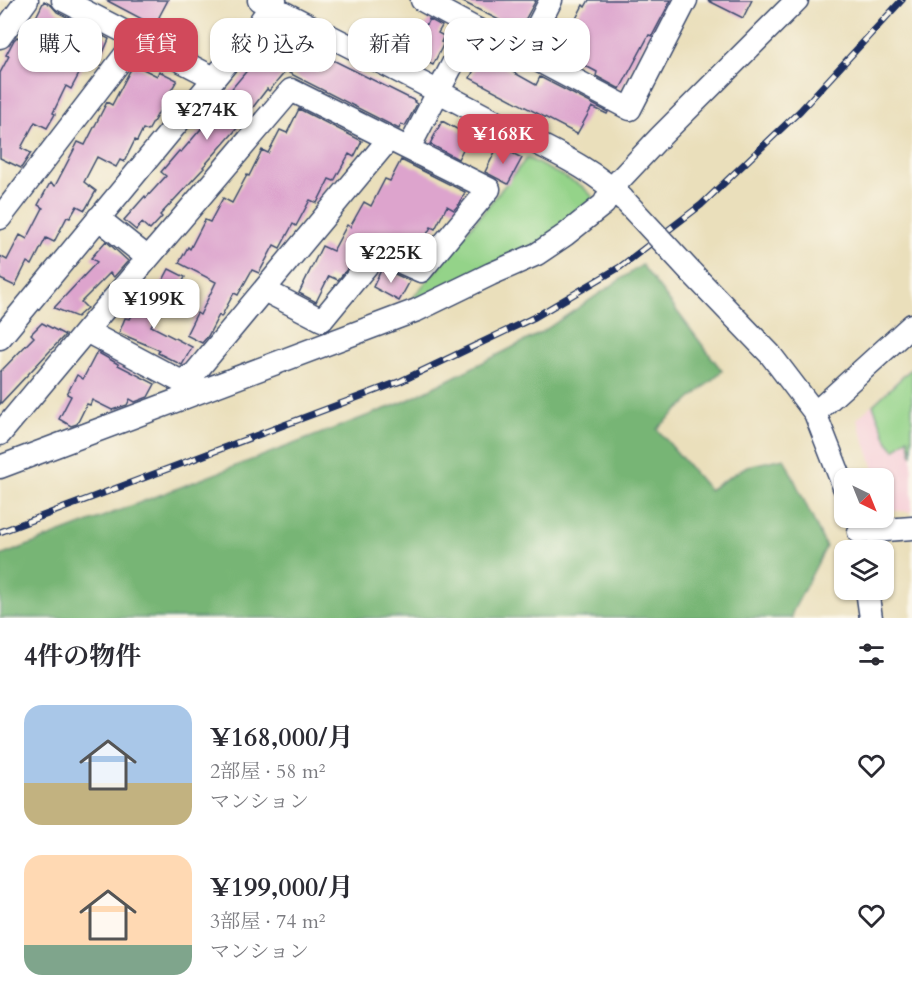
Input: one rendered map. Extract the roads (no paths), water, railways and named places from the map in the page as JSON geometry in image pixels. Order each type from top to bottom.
[{"type":"street","points":[[0,37],[27,0]]},
{"type":"street","points":[[63,0],[114,26]]},
{"type":"street","points":[[422,0],[455,18]]},
{"type":"street","points":[[542,18],[551,0]]},
{"type":"street","points":[[561,72],[630,109],[686,0]]},
{"type":"street","points":[[0,467],[417,310],[537,254],[565,236],[604,204],[619,196],[660,137],[797,0]]},
{"type":"street","points":[[0,337],[214,78],[269,2],[579,166],[619,196],[770,354],[815,413],[837,468]]},
{"type":"street","points":[[0,218],[114,69]]},
{"type":"street","points":[[198,70],[214,78]]},
{"type":"street","points":[[86,331],[180,381],[194,374],[264,290],[399,144],[439,92],[449,72]]},
{"type":"street","points":[[0,434],[291,90],[489,189],[421,271],[378,252],[322,320],[264,290]]},
{"type":"street","points":[[99,218],[148,258]]},
{"type":"street","points":[[815,413],[912,325]]},
{"type":"street","points":[[858,533],[912,528]]},
{"type":"street","points":[[868,600],[871,618]]},
{"type":"railway","points":[[0,532],[401,381],[535,317],[620,267],[701,205],[800,111],[902,0]]}]
